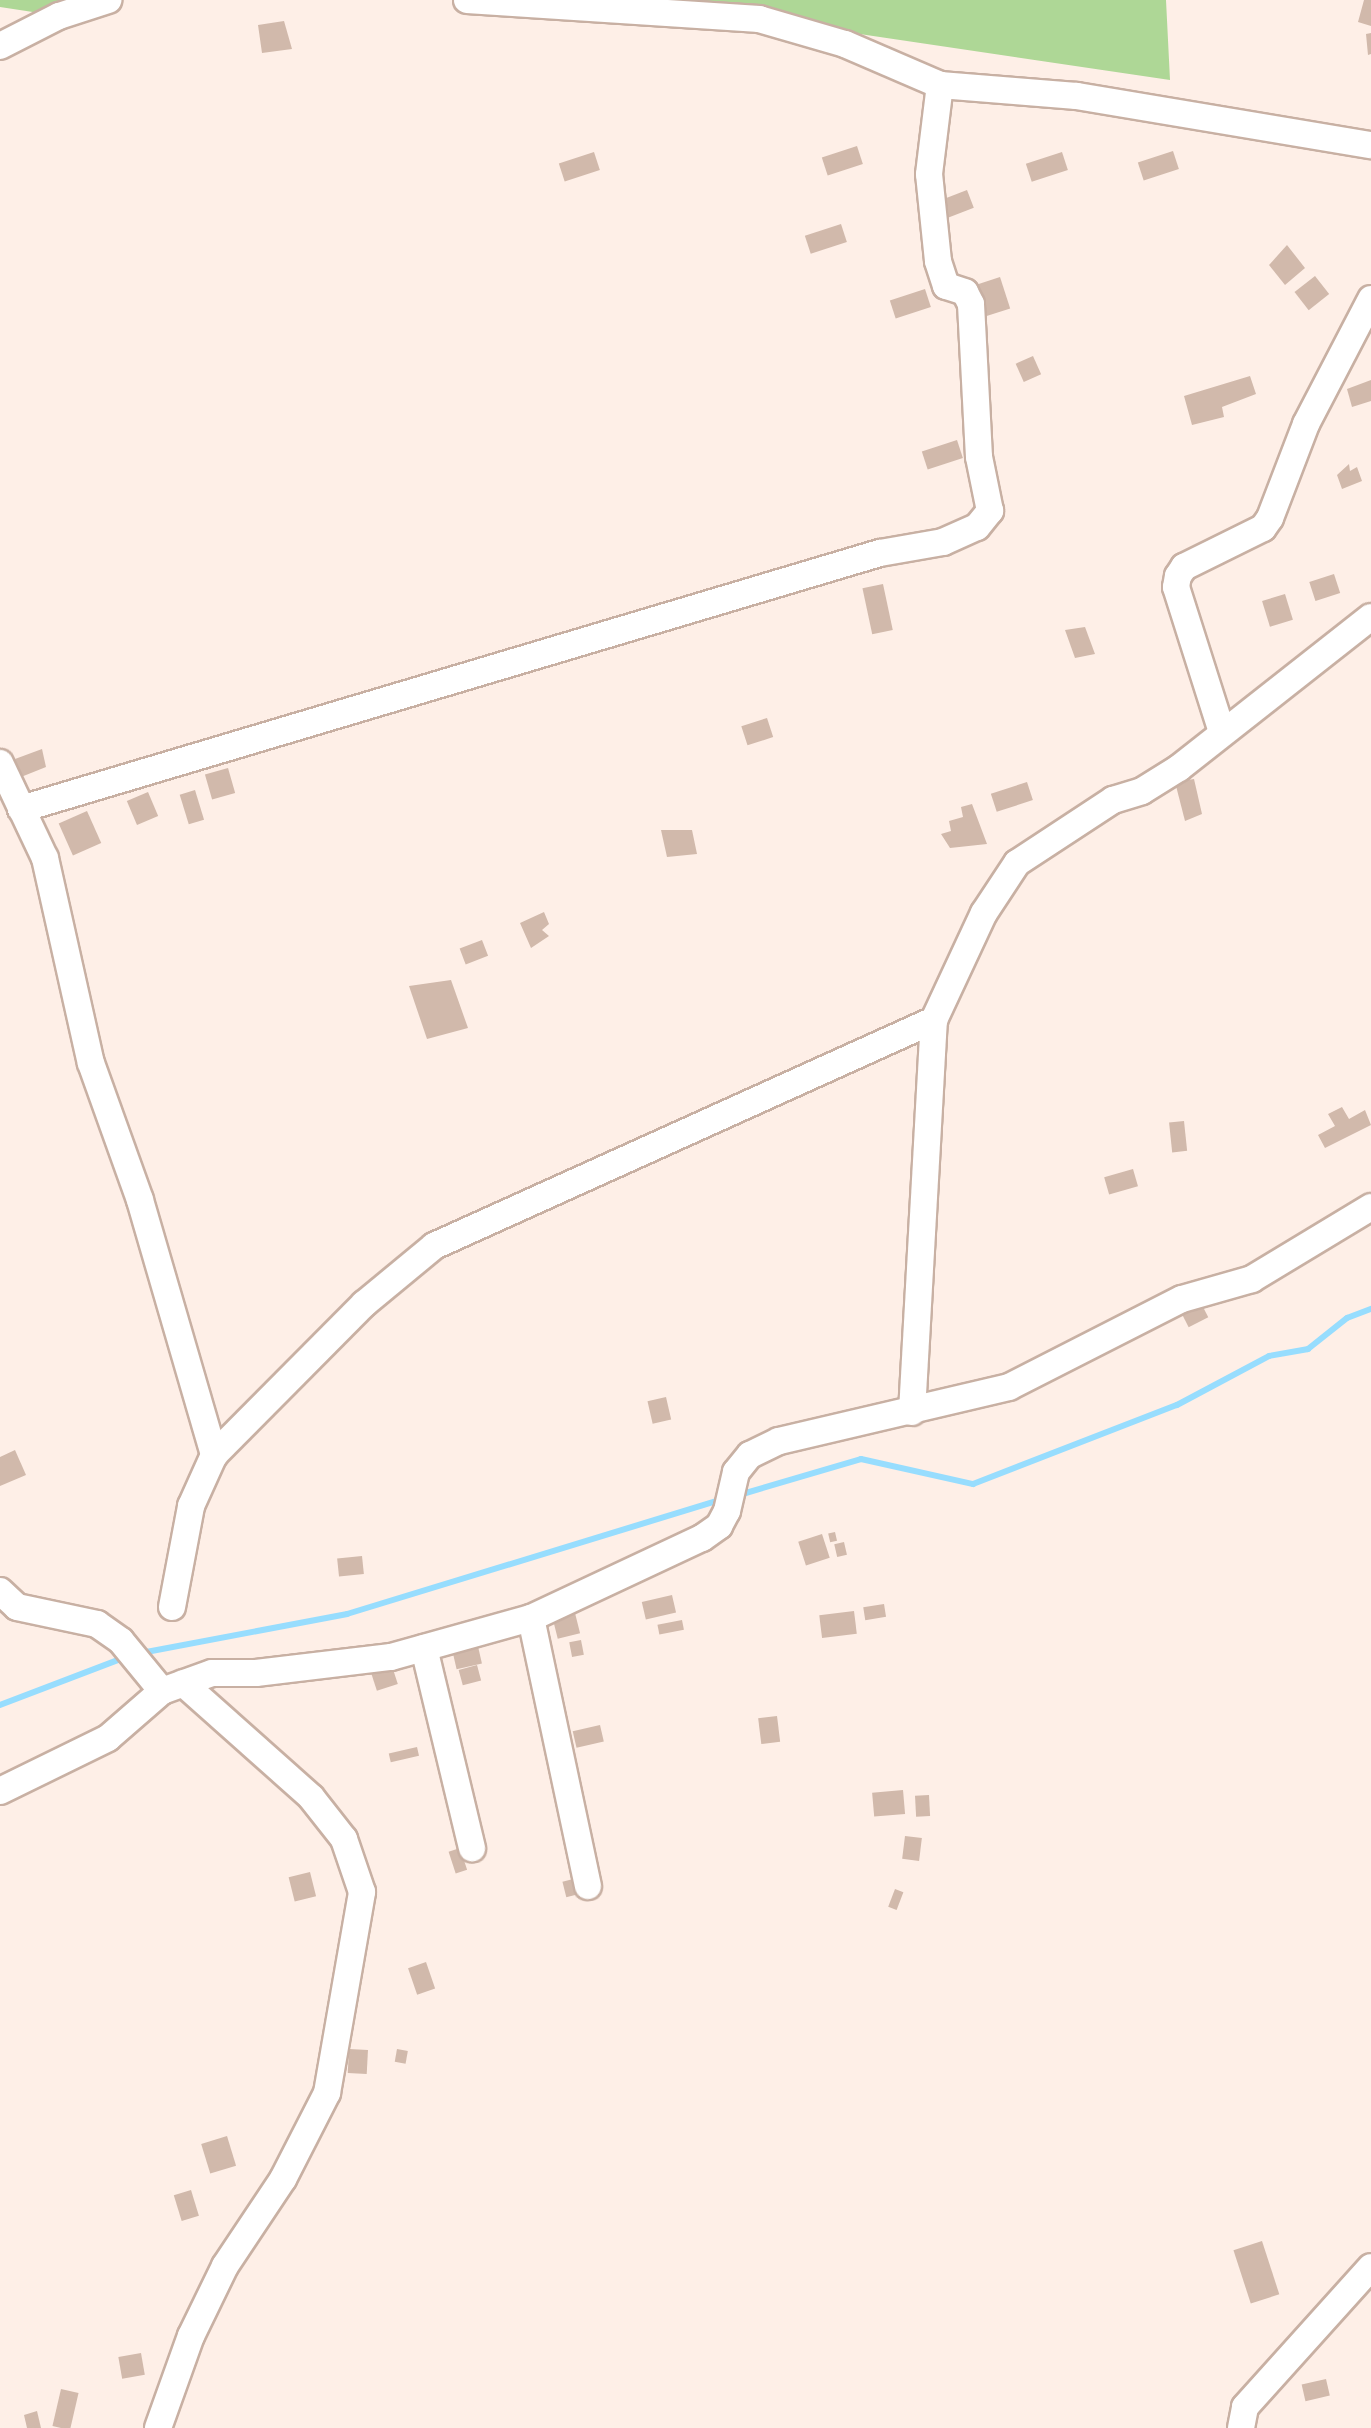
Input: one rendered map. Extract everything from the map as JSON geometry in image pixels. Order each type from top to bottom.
[{"type":"street","points":[[0,46],[59,16],[108,0]]},
{"type":"street","points":[[467,0],[759,19],[845,44],[940,85],[1077,96],[1371,145]]},
{"type":"street","points":[[11,797],[880,553],[943,542],[977,527],[990,511],[979,457],[971,304],[965,292],[946,286],[938,261],[929,174],[940,85]]},
{"type":"street","points":[[1222,732],[1176,587],[1178,576],[1184,567],[1263,528],[1270,518],[1306,424],[1371,299]]},
{"type":"street","points":[[912,1412],[934,1020],[984,913],[1017,863],[1113,800],[1142,791],[1179,768],[1371,617]]},
{"type":"street","points":[[0,763],[11,797],[45,858],[91,1063],[140,1200],[214,1455]]},
{"type":"street","points":[[172,1607],[191,1506],[214,1455],[364,1304],[434,1246],[934,1020]]},
{"type":"street","points":[[0,1791],[108,1738],[172,1687],[212,1673],[256,1673],[424,1648],[531,1618],[702,1538],[719,1526],[732,1496],[736,1472],[750,1455],[779,1441],[1009,1387],[1182,1299],[1252,1279],[1371,1207]]},
{"type":"street","points":[[0,1591],[17,1607],[97,1624],[311,1797],[344,1839],[362,1892],[327,2093],[283,2179],[225,2266],[191,2336],[158,2428]]},
{"type":"street","points":[[531,1618],[588,1886]]},
{"type":"street","points":[[424,1648],[472,1848]]},
{"type":"street","points":[[1241,2428],[1245,2407],[1371,2267]]},
{"type":"green space","points":[[0,0],[108,0],[59,16],[0,7]]},
{"type":"green space","points":[[467,0],[1166,0],[1170,80],[759,19]]},
{"type":"building","points":[[1364,0],[1371,0],[1371,26],[1358,22]]},
{"type":"building","points":[[284,21],[292,49],[262,53],[258,25]]},
{"type":"building","points":[[1371,33],[1371,54],[1368,55],[1366,34]]},
{"type":"building","points":[[857,146],[863,164],[828,176],[822,157]]},
{"type":"building","points":[[1173,151],[1179,169],[1144,181],[1138,162]]},
{"type":"building","points":[[594,152],[600,170],[565,182],[559,163]]},
{"type":"building","points":[[1062,152],[1068,170],[1032,182],[1026,164]]},
{"type":"building","points":[[967,190],[974,208],[940,221],[933,203]]},
{"type":"building","points":[[841,224],[847,242],[811,254],[805,236]]},
{"type":"building","points":[[1287,245],[1305,268],[1285,285],[1269,265]]},
{"type":"building","points":[[1315,276],[1329,294],[1309,310],[1295,292]]},
{"type":"building","points":[[1000,277],[1010,308],[984,317],[973,286]]},
{"type":"building","points":[[925,289],[931,307],[896,319],[890,300]]},
{"type":"building","points":[[1033,356],[1041,374],[1024,382],[1016,364]]},
{"type":"building","points":[[1250,376],[1256,394],[1222,407],[1224,417],[1192,425],[1184,396]]},
{"type":"building","points":[[1371,380],[1371,401],[1352,407],[1347,389]]},
{"type":"building","points":[[957,440],[963,458],[928,470],[922,451]]},
{"type":"building","points":[[1349,464],[1350,471],[1357,467],[1362,481],[1342,489],[1337,475]]},
{"type":"building","points":[[1334,574],[1340,593],[1315,601],[1309,582]]},
{"type":"building","points":[[883,584],[893,630],[872,634],[862,588]]},
{"type":"building","points":[[1285,594],[1293,620],[1270,627],[1262,601]]},
{"type":"building","points":[[1085,627],[1095,654],[1075,658],[1065,630]]},
{"type":"building","points":[[767,718],[773,737],[748,745],[741,726]]},
{"type":"building","points":[[42,749],[46,767],[21,777],[15,759]]},
{"type":"building","points":[[228,768],[235,793],[212,800],[205,775]]},
{"type":"building","points":[[1194,779],[1202,814],[1185,821],[1175,782]]},
{"type":"building","points":[[1027,782],[1033,800],[997,812],[991,794]]},
{"type":"building","points":[[195,790],[204,820],[189,824],[180,795]]},
{"type":"building","points":[[148,792],[158,816],[137,825],[127,801]]},
{"type":"building","points":[[972,804],[987,844],[950,848],[941,834],[951,831],[949,821],[963,817],[961,807]]},
{"type":"building","points":[[87,811],[101,843],[73,856],[59,824]]},
{"type":"building","points":[[661,830],[692,830],[697,854],[667,857]]},
{"type":"building","points":[[544,912],[549,924],[542,930],[549,936],[531,948],[520,923]]},
{"type":"building","points":[[482,940],[488,956],[466,964],[460,949]]},
{"type":"building","points":[[451,980],[468,1028],[427,1039],[409,986]]},
{"type":"building","points":[[1342,1107],[1349,1119],[1365,1110],[1371,1125],[1325,1148],[1318,1135],[1335,1126],[1328,1114]]},
{"type":"building","points":[[1184,1121],[1187,1151],[1172,1152],[1169,1123]]},
{"type":"building","points":[[1133,1169],[1138,1186],[1109,1195],[1104,1177]]},
{"type":"building","points":[[1201,1303],[1208,1317],[1189,1327],[1181,1313]]},
{"type":"building","points":[[666,1397],[671,1419],[653,1424],[647,1401]]},
{"type":"building","points":[[15,1450],[26,1475],[0,1486],[0,1457]]},
{"type":"building","points":[[835,1532],[837,1541],[830,1542],[828,1534]]},
{"type":"building","points":[[822,1534],[830,1558],[806,1566],[798,1542]]},
{"type":"building","points":[[844,1542],[847,1555],[837,1557],[834,1544]]},
{"type":"building","points":[[362,1556],[364,1574],[339,1577],[337,1559]]},
{"type":"building","points":[[672,1595],[676,1613],[646,1620],[642,1602]]},
{"type":"building","points":[[884,1604],[886,1617],[865,1620],[863,1607]]},
{"type":"building","points":[[574,1609],[580,1633],[558,1639],[552,1615]]},
{"type":"building","points":[[854,1611],[857,1634],[822,1638],[819,1615]]},
{"type":"building","points":[[682,1620],[684,1630],[659,1635],[657,1625]]},
{"type":"building","points":[[581,1640],[584,1655],[572,1657],[569,1642]]},
{"type":"building","points":[[477,1642],[482,1663],[457,1669],[452,1648]]},
{"type":"building","points":[[391,1663],[398,1684],[377,1691],[370,1670]]},
{"type":"building","points":[[477,1665],[481,1680],[463,1685],[459,1670]]},
{"type":"building","points":[[777,1716],[780,1742],[761,1744],[758,1718]]},
{"type":"building","points":[[600,1725],[604,1742],[577,1748],[573,1731]]},
{"type":"building","points":[[417,1747],[419,1756],[391,1762],[389,1754]]},
{"type":"building","points":[[903,1790],[905,1814],[874,1817],[872,1793]]},
{"type":"building","points":[[929,1795],[930,1816],[916,1817],[915,1796]]},
{"type":"building","points":[[905,1836],[922,1838],[919,1861],[902,1859]]},
{"type":"building","points":[[460,1848],[467,1870],[456,1874],[449,1852]]},
{"type":"building","points":[[310,1872],[316,1896],[295,1902],[289,1877]]},
{"type":"building","points":[[577,1878],[581,1894],[566,1897],[562,1882]]},
{"type":"building","points":[[895,1889],[903,1892],[897,1910],[888,1907]]},
{"type":"building","points":[[426,1962],[435,1988],[417,1995],[408,1968]]},
{"type":"building","points":[[349,2049],[368,2050],[367,2074],[348,2073]]},
{"type":"building","points":[[397,2049],[408,2051],[406,2064],[395,2062]]},
{"type":"building","points":[[227,2136],[236,2166],[210,2174],[201,2144]]},
{"type":"building","points":[[191,2190],[199,2216],[182,2221],[174,2195]]},
{"type":"building","points":[[1262,2241],[1279,2294],[1251,2304],[1233,2250]]},
{"type":"building","points":[[141,2353],[145,2375],[122,2379],[118,2357]]},
{"type":"building","points":[[1326,2379],[1330,2396],[1305,2401],[1302,2385]]},
{"type":"building","points":[[61,2389],[79,2393],[70,2428],[52,2426]]},
{"type":"building","points":[[37,2411],[41,2428],[27,2428],[24,2415]]},
{"type":"waterway","points":[[739,1495],[861,1459],[973,1484],[1177,1405],[1269,1356],[1308,1349],[1347,1318],[1371,1309]]},
{"type":"waterway","points":[[141,1653],[347,1614],[721,1500]]},
{"type":"waterway","points":[[0,1705],[126,1657]]},
{"type":"waterway","points":[[3,1776],[29,1764]]}]
